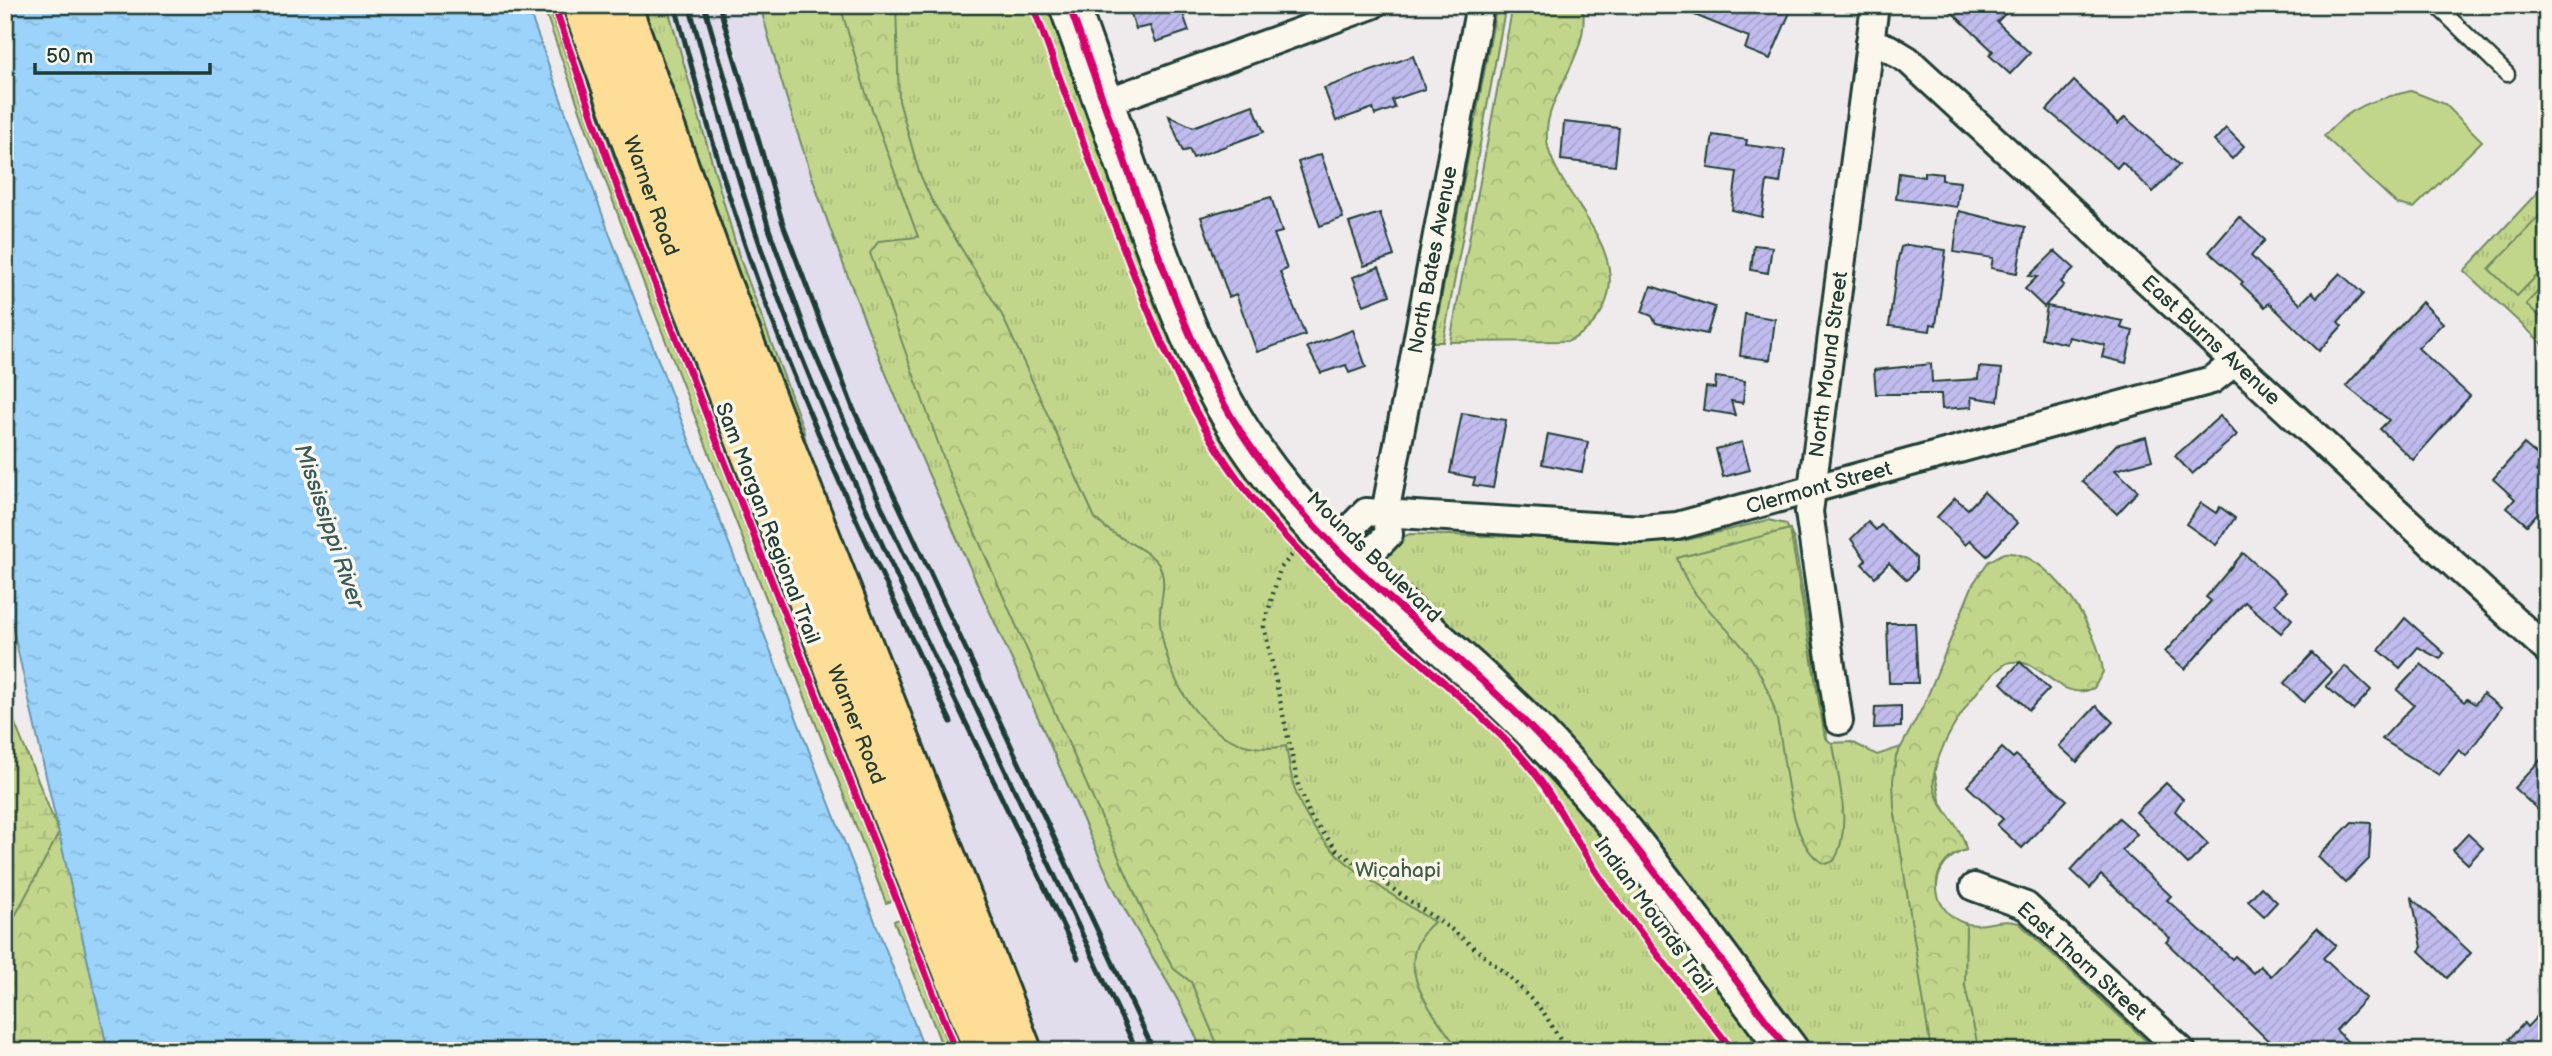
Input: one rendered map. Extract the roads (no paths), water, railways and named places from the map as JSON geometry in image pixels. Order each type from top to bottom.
[{"type":"highway","name":"Warner Road","points":[[582,5],[671,252],[985,1051]]},
{"type":"highway","name":"Warner Road","points":[[621,5],[720,281],[1023,1051]]},
{"type":"street","name":"Mounds Boulevard","points":[[1069,5],[1177,303],[1213,383],[1266,469],[1331,558],[1501,698],[1573,772],[1788,1051]]},
{"type":"street","points":[[1104,103],[1372,5]]},
{"type":"street","name":"North Bates Avenue","points":[[1385,515],[1480,5]]},
{"type":"street","name":"North Mound Street","points":[[1839,721],[1810,531],[1811,491],[1875,5]]},
{"type":"street","name":"East Burns Avenue","points":[[1870,42],[1888,47],[1908,60],[2547,650]]},
{"type":"street","name":"Clermont Street","points":[[1331,558],[1366,512],[1659,528],[1811,491],[2212,380],[2235,362]]},
{"type":"street","name":"East Thorn Street","points":[[1974,887],[2022,904],[2182,1051]]},
{"type":"lane","points":[[2436,5],[2507,74]]},
{"type":"water","name":"Mississippi River","points":[[5,5],[527,5],[608,230],[925,1051],[108,1051],[5,594]]},
{"type":"railway","points":[[675,5],[725,181],[780,341],[850,506],[951,722]]},
{"type":"railway","points":[[689,5],[736,171],[763,253],[824,413],[930,648],[1078,958]]},
{"type":"railway","points":[[704,5],[769,229],[810,343],[884,512],[1137,1051]]},
{"type":"railway","points":[[719,5],[783,224],[853,408],[1154,1051]]},
{"type":"park label","name":"Wic̣aḣapi","points":[[1398,870]]}]
